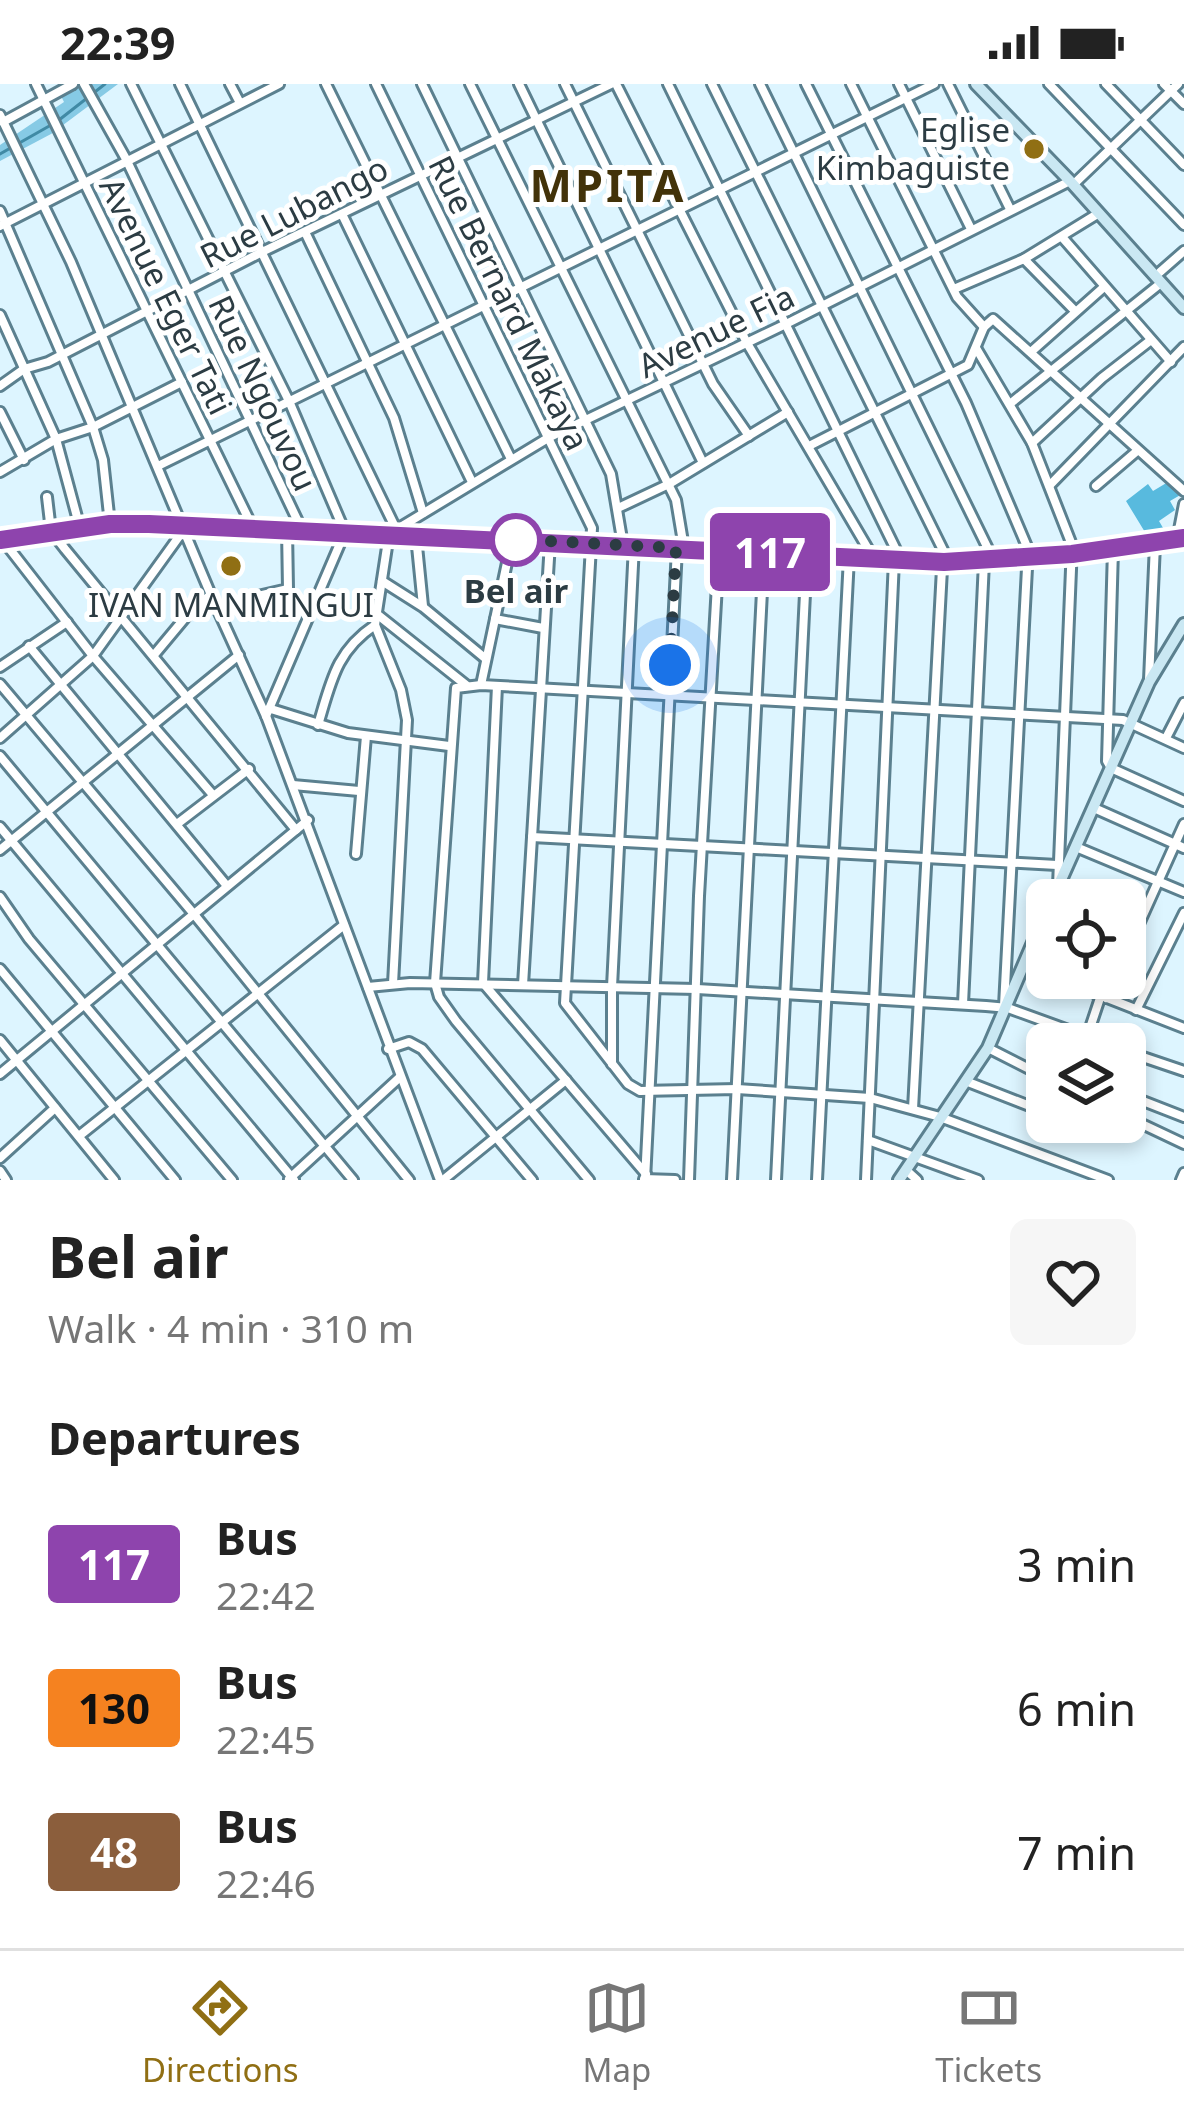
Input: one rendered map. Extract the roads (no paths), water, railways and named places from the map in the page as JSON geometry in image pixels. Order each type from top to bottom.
[{"type":"street","name":"Avenue Eger Tati","points":[[36,84],[253,528]]},
{"type":"street","points":[[73,84],[44,102],[2,118],[44,203],[211,595],[268,712],[388,1048],[441,1180],[566,1080]]},
{"type":"street","name":"Rue Ngouvou","points":[[84,84],[126,159],[302,530]]},
{"type":"street","points":[[131,84],[289,401],[345,532],[268,712]]},
{"type":"street","points":[[180,84],[327,382],[392,532],[377,620],[401,690],[407,742],[393,984]]},
{"type":"street","points":[[230,84],[240,103]]},
{"type":"street","points":[[3,224],[278,84]]},
{"type":"street","points":[[326,84],[511,459]]},
{"type":"street","name":"Rue Bernard Makaya","points":[[376,84],[592,528],[591,544]]},
{"type":"street","points":[[422,84],[611,473],[622,545]]},
{"type":"street","points":[[470,84],[682,516],[645,1178]]},
{"type":"street","points":[[519,84],[704,463]]},
{"type":"street","points":[[565,84],[703,364],[749,436]]},
{"type":"street","points":[[614,84],[747,343],[874,559]]},
{"type":"street","name":"Rue Lubango","points":[[0,386],[24,369],[614,84]]},
{"type":"street","points":[[668,84],[898,560],[866,1180]]},
{"type":"street","points":[[712,84],[939,541],[944,562],[913,1109]]},
{"type":"street","points":[[760,84],[912,392],[989,561],[963,1004]]},
{"type":"street","points":[[806,84],[952,374],[1018,520],[1029,558],[1006,1008]]},
{"type":"street","points":[[851,84],[953,289],[963,307],[984,327]]},
{"type":"street","points":[[899,84],[971,229]]},
{"type":"street","points":[[158,466],[934,84]]},
{"type":"street","points":[[948,84],[1010,209]]},
{"type":"street","points":[[976,84],[1184,298]]},
{"type":"street","points":[[986,84],[1184,308]]},
{"type":"street","points":[[1049,84],[1184,225]]},
{"type":"street","points":[[1106,84],[1184,165]]},
{"type":"street","points":[[1171,86],[1184,104]]},
{"type":"street","name":"Avenue Fia","points":[[392,532],[548,438],[1074,181],[1142,121],[1171,86]]},
{"type":"street","points":[[0,211],[93,427],[104,460],[110,524]]},
{"type":"street","points":[[953,289],[1024,259],[1099,213]]},
{"type":"street","points":[[342,214],[472,482]]},
{"type":"street","points":[[305,232],[403,441],[423,513]]},
{"type":"street","points":[[1062,237],[1171,362]]},
{"type":"street","points":[[1011,403],[1126,312],[1184,251]]},
{"type":"street","points":[[1024,259],[1075,311]]},
{"type":"street","points":[[1032,351],[1104,287]]},
{"type":"street","points":[[0,315],[56,439],[80,527]]},
{"type":"street","points":[[808,446],[971,361],[990,319],[998,320],[1184,490]]},
{"type":"street","points":[[1032,443],[1151,340]]},
{"type":"street","points":[[1050,485],[1184,347]]},
{"type":"street","points":[[976,349],[1032,443],[1072,554],[1060,879]]},
{"type":"street","points":[[0,472],[56,439],[93,427],[182,382]]},
{"type":"street","points":[[0,412],[24,460]]},
{"type":"street","points":[[618,508],[669,484],[788,412]]},
{"type":"street","points":[[1096,486],[1137,451]]},
{"type":"street","points":[[47,497],[51,531],[296,830]]},
{"type":"street","points":[[213,795],[93,656],[1,539],[110,524],[392,532],[989,561],[1181,539],[1184,504]]},
{"type":"street","points":[[0,738],[93,656],[184,528]]},
{"type":"street","points":[[249,598],[287,589],[286,529]]},
{"type":"street","points":[[416,536],[423,607]]},
{"type":"street","points":[[481,685],[512,539]]},
{"type":"street","points":[[523,985],[550,542]]},
{"type":"street","points":[[591,544],[565,1003],[612,1064],[634,1089],[648,1093],[736,1089],[870,1098],[940,1117],[1108,1180]]},
{"type":"street","points":[[1149,682],[1155,544]]},
{"type":"street","points":[[612,1064],[634,545]]},
{"type":"street","points":[[1113,549],[1105,755],[1111,767],[1184,801]]},
{"type":"street","points":[[689,1180],[719,550]]},
{"type":"street","points":[[732,1180],[764,552]]},
{"type":"street","points":[[776,1180],[807,553]]},
{"type":"street","points":[[817,1180],[849,557]]},
{"type":"street","points":[[382,581],[487,659]]},
{"type":"street","points":[[154,655],[194,607],[211,595]]},
{"type":"street","points":[[495,619],[543,628]]},
{"type":"street","points":[[377,620],[466,685]]},
{"type":"street","points":[[318,725],[343,654],[377,620]]},
{"type":"street","points":[[0,667],[67,622]]},
{"type":"street","points":[[1063,865],[1076,848],[1149,682],[1182,630]]},
{"type":"street","points":[[28,646],[226,886]]},
{"type":"street","points":[[0,850],[239,655]]},
{"type":"street","points":[[0,684],[409,1180]]},
{"type":"street","points":[[590,1180],[456,1022],[435,983],[454,692],[466,685],[481,685],[1106,719],[1131,721],[1184,748]]},
{"type":"street","points":[[497,686],[483,983],[645,1178],[676,1180]]},
{"type":"street","points":[[1166,738],[1183,709]]},
{"type":"street","points":[[268,712],[366,736],[449,746]]},
{"type":"street","points":[[356,854],[366,736]]},
{"type":"street","points":[[0,755],[353,1180]]},
{"type":"street","points":[[177,824],[249,769]]},
{"type":"street","points":[[293,785],[359,791]]},
{"type":"street","points":[[1094,808],[1180,846]]},
{"type":"street","points":[[0,1074],[308,820]]},
{"type":"street","points":[[1146,911],[1180,846],[1184,824]]},
{"type":"street","points":[[0,827],[291,1179],[400,1077]]},
{"type":"street","points":[[532,837],[1063,865]]},
{"type":"street","points":[[1076,848],[1184,892]]},
{"type":"street","points":[[0,897],[29,939],[232,1180]]},
{"type":"street","points":[[1136,1010],[1184,914]]},
{"type":"street","points":[[79,1136],[344,925]]},
{"type":"street","points":[[917,1180],[903,1175],[988,1048],[1026,961]]},
{"type":"street","points":[[0,969],[175,1180]]},
{"type":"street","points":[[368,987],[483,983],[697,989],[1006,1008],[1048,1023]]},
{"type":"street","points":[[1110,999],[1184,1028]]},
{"type":"street","points":[[0,1040],[114,1180]]},
{"type":"street","points":[[388,1048],[415,1043],[532,1180]]},
{"type":"street","points":[[988,1048],[1026,1067]]},
{"type":"street","points":[[1146,1058],[1184,1071]]},
{"type":"street","points":[[968,1082],[1026,1105]]},
{"type":"street","points":[[1146,1102],[1184,1117]]},
{"type":"street","points":[[0,1158],[55,1108]]},
{"type":"street","points":[[1146,1126],[1184,1144]]},
{"type":"street","points":[[868,1140],[978,1180]]},
{"type":"street","points":[[0,1171],[6,1180]]},
{"type":"waterway","points":[[59,120],[105,84]]},
{"type":"waterway","points":[[0,154],[51,125]]},
{"type":"place","name":"Eglise Kimbaguiste","points":[[1034,149]]},
{"type":"place","name":"Bel air","points":[[516,540]]},
{"type":"place","name":"IVAN MANMINGUI","points":[[231,566]]},
{"type":"district","name":"MPITA","points":[[608,186]]}]
